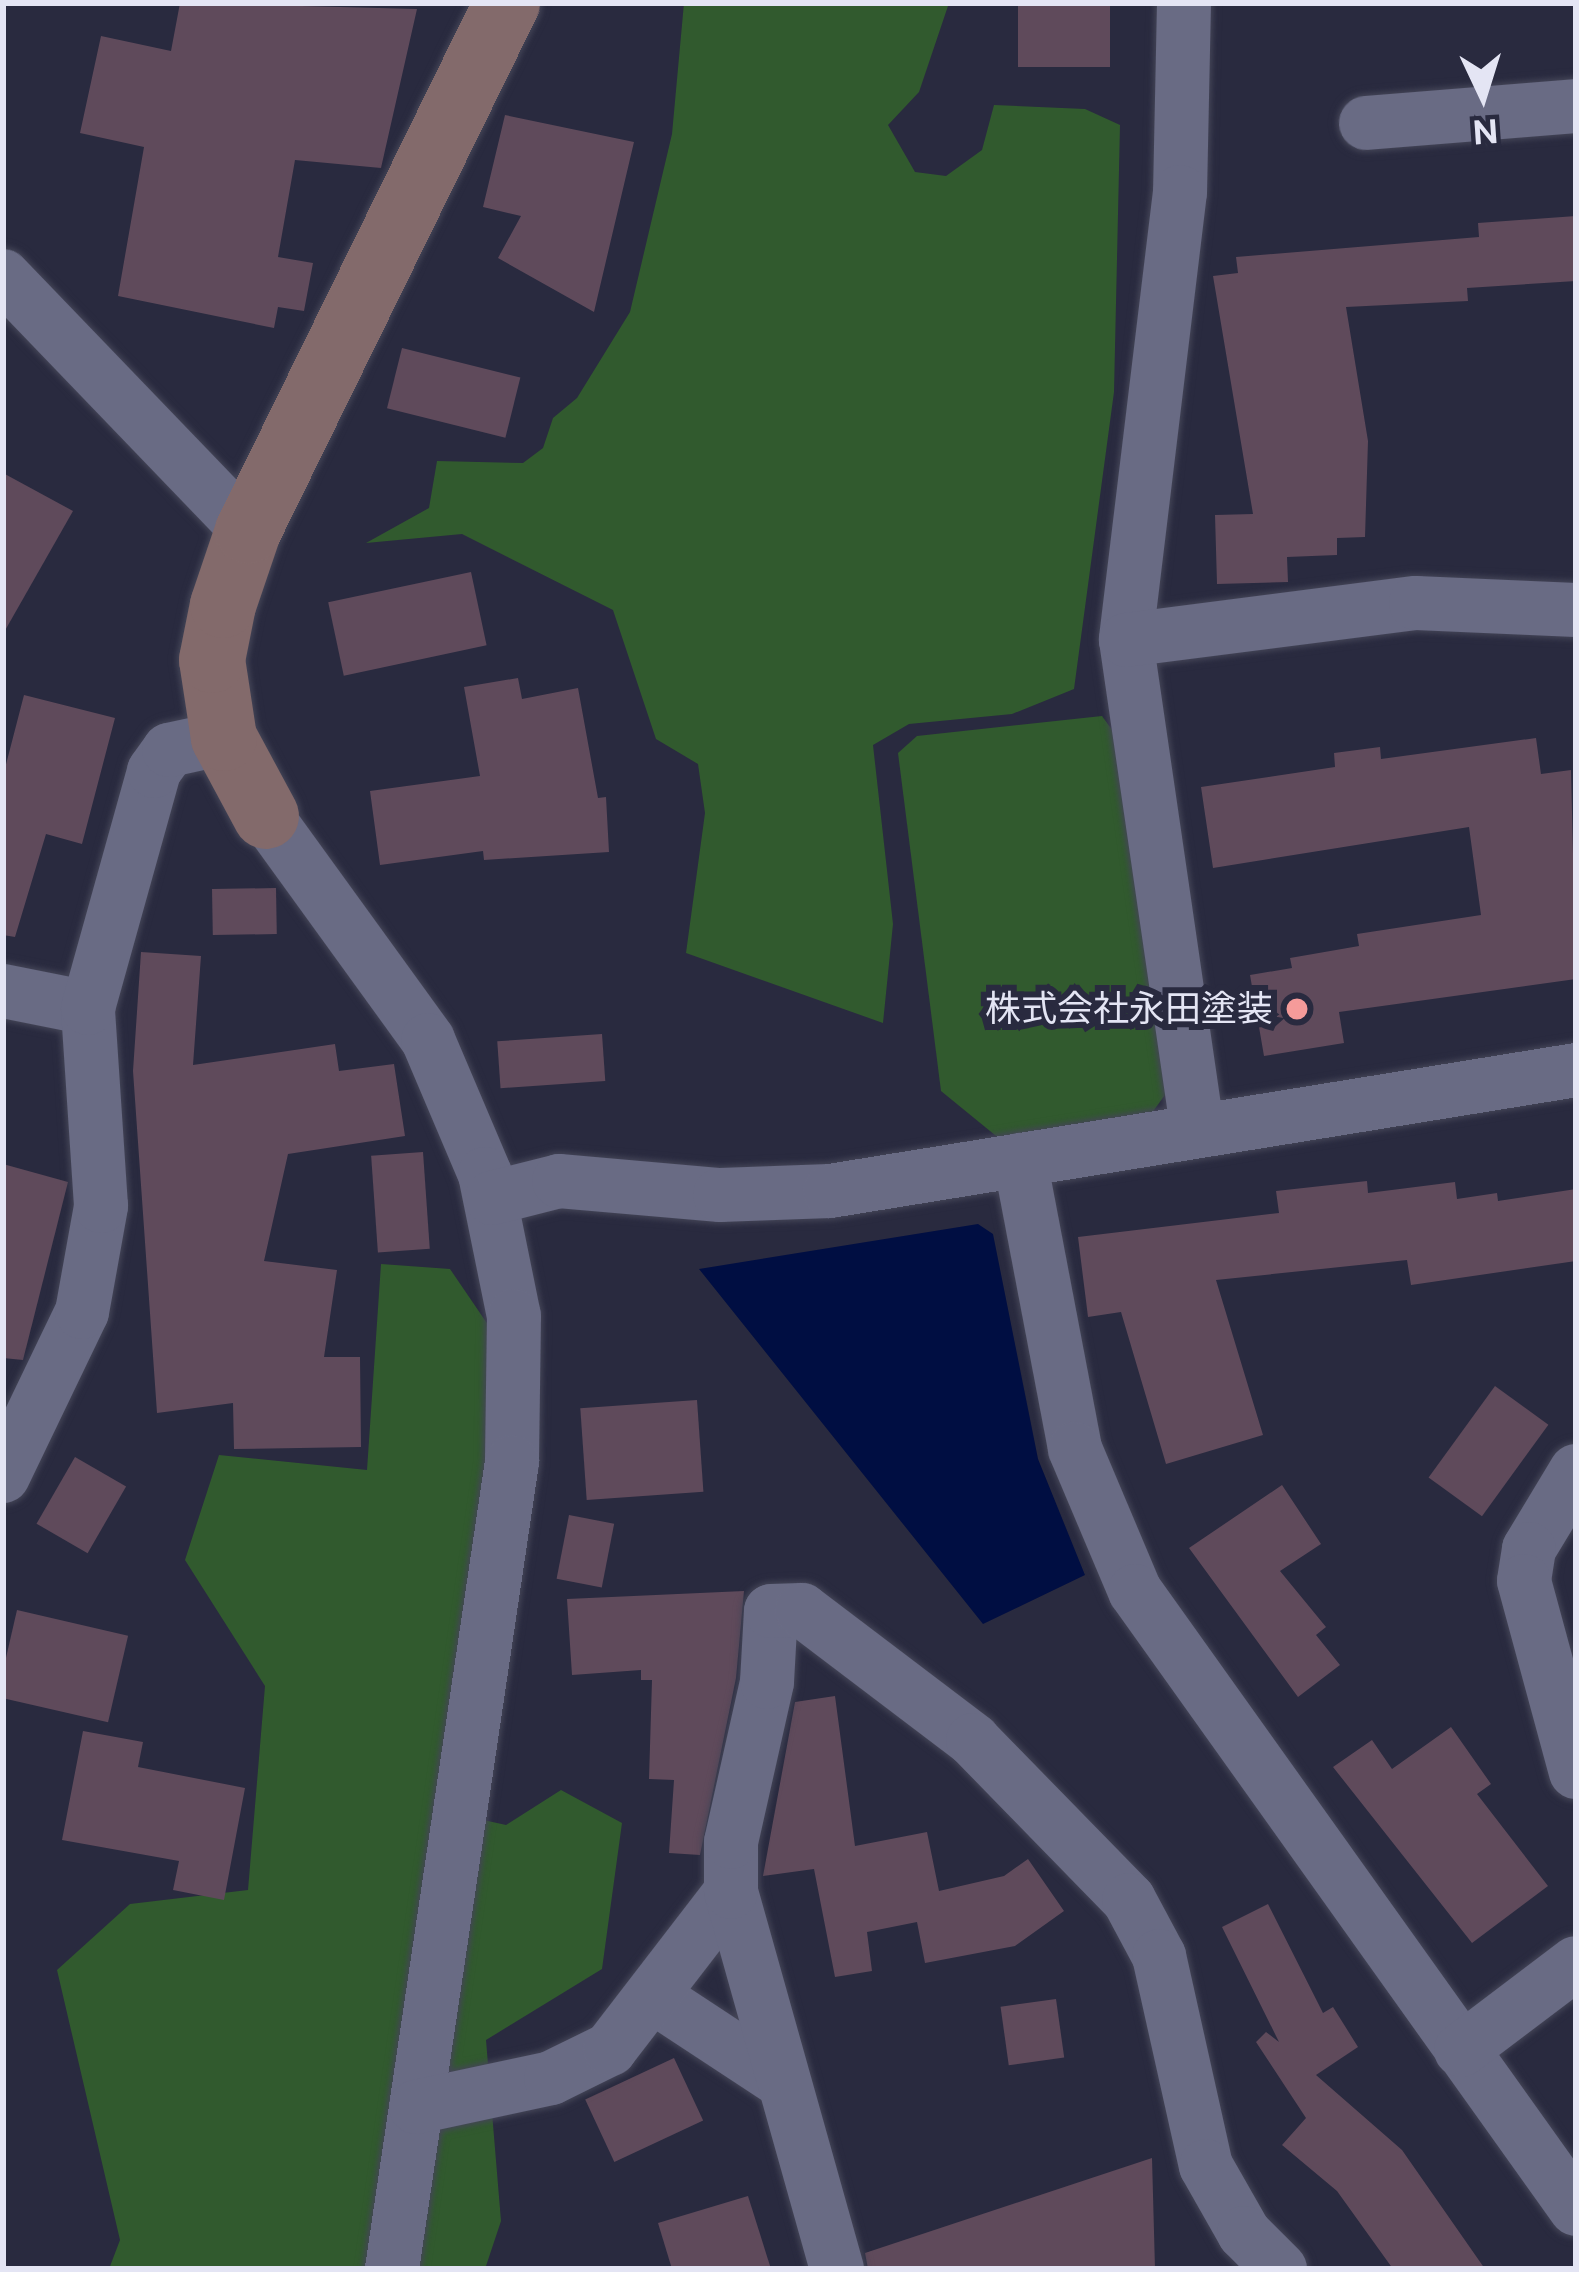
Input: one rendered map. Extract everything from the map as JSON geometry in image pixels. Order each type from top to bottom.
[{"type":"street","points":[[392,2269],[512,1462],[514,1316],[491,1198],[428,1040],[266,816],[224,738],[214,640],[248,531],[507,3]]},
{"type":"street","points":[[1184,3],[1180,192],[1126,640],[1198,1131]]},
{"type":"street","points":[[1366,123],[1576,106]]},
{"type":"street","points":[[3,276],[248,531]]},
{"type":"street","points":[[1126,640],[1416,603],[1576,610]]},
{"type":"street","points":[[3,1476],[82,1312],[100,1206],[88,1008],[160,758],[224,738]]},
{"type":"street","points":[[3,991],[88,1008]]},
{"type":"street","points":[[491,1198],[559,1181],[776,1196],[1576,1070]]},
{"type":"street","points":[[1020,1160],[1075,1449],[1135,1591],[1576,2210]]},
{"type":"street","points":[[1576,1471],[1529,1549],[1524,1581],[1576,1772]]},
{"type":"street","points":[[837,2269],[731,1892],[731,1842],[767,1682],[771,1611],[802,1610],[1005,1767],[1129,1900],[1160,1956],[1206,2166],[1244,2233],[1280,2269]]},
{"type":"street","points":[[416,2107],[582,2066],[634,2026],[731,1892]]},
{"type":"street","points":[[1461,2050],[1576,1963]]},
{"type":"street","points":[[654,1997],[782,2081]]},
{"type":"green space","points":[[684,3],[949,3],[919,92],[888,125],[915,172],[946,176],[982,150],[994,105],[1085,109],[1120,125],[1114,392],[1074,689],[1012,714],[909,724],[873,745],[893,924],[883,1023],[686,953],[705,813],[698,764],[656,739],[613,610],[462,534],[366,543],[429,508],[437,461],[523,463],[543,448],[553,418],[577,398],[630,312],[672,134]]},
{"type":"green space","points":[[1102,716],[1118,738],[1170,1088],[1149,1117],[1001,1140],[941,1091],[898,753],[917,736]]},
{"type":"green space","points":[[381,1264],[450,1269],[493,1332],[485,1480],[443,1811],[506,1825],[561,1790],[622,1823],[602,1969],[486,2040],[501,2221],[485,2269],[109,2269],[120,2240],[57,1970],[130,1904],[248,1890],[265,1686],[185,1560],[219,1455],[367,1470]]},
{"type":"shaded area","points":[[978,1224],[993,1234],[1038,1459],[1085,1575],[983,1624],[699,1269]]},
{"type":"building","points":[[180,3],[417,9],[381,168],[295,160],[278,257],[313,263],[304,311],[278,307],[274,328],[118,296],[144,147],[80,133],[101,36],[171,51]]},
{"type":"building","points":[[1018,3],[1110,3],[1110,67],[1018,67]]},
{"type":"building","points":[[505,115],[634,142],[594,312],[498,258],[521,216],[483,207]]},
{"type":"building","points":[[1576,216],[1576,281],[1467,288],[1468,301],[1346,307],[1368,441],[1365,537],[1337,538],[1337,555],[1287,557],[1288,582],[1217,584],[1215,515],[1253,514],[1213,276],[1238,273],[1236,257],[1479,237],[1478,223]]},
{"type":"building","points":[[402,348],[520,378],[505,438],[387,408]]},
{"type":"building","points":[[3,473],[73,511],[3,634]]},
{"type":"building","points":[[471,572],[487,645],[344,676],[328,602]]},
{"type":"building","points":[[518,678],[522,699],[578,688],[598,798],[606,797],[609,852],[484,860],[483,851],[380,865],[370,791],[480,776],[464,687]]},
{"type":"building","points":[[24,695],[115,718],[82,844],[46,834],[15,937],[3,935],[3,776]]},
{"type":"building","points":[[1536,738],[1541,774],[1571,770],[1576,979],[1339,1012],[1344,1043],[1264,1056],[1250,975],[1292,968],[1290,958],[1359,946],[1357,934],[1481,915],[1469,827],[1213,868],[1201,787],[1335,767],[1334,753],[1380,747],[1381,759]]},
{"type":"building","points":[[276,888],[277,934],[213,935],[212,889]]},
{"type":"building","points":[[141,952],[201,956],[193,1065],[335,1044],[339,1071],[394,1064],[405,1136],[288,1154],[264,1261],[337,1270],[324,1357],[360,1357],[361,1447],[234,1449],[233,1403],[157,1413],[133,1071]]},
{"type":"building","points":[[602,1034],[605,1081],[501,1088],[497,1041]]},
{"type":"building","points":[[423,1152],[430,1249],[378,1252],[371,1156]]},
{"type":"building","points":[[3,1164],[68,1182],[23,1360],[3,1358]]},
{"type":"building","points":[[1367,1181],[1368,1193],[1455,1182],[1457,1199],[1497,1193],[1498,1201],[1576,1189],[1576,1261],[1411,1285],[1407,1260],[1216,1280],[1263,1435],[1166,1464],[1121,1312],[1088,1317],[1078,1237],[1279,1213],[1276,1191]]},
{"type":"building","points":[[1495,1386],[1548,1425],[1482,1516],[1429,1477]]},
{"type":"building","points":[[697,1400],[703,1492],[587,1500],[580,1408]]},
{"type":"building","points":[[75,1457],[126,1486],[88,1553],[36,1524]]},
{"type":"building","points":[[1282,1485],[1321,1544],[1280,1571],[1326,1627],[1316,1635],[1340,1665],[1298,1697],[1189,1548]]},
{"type":"building","points":[[569,1515],[614,1524],[602,1588],[557,1579]]},
{"type":"building","points":[[744,1591],[736,1678],[700,1855],[669,1853],[674,1780],[649,1779],[652,1680],[641,1680],[641,1670],[572,1675],[567,1599]]},
{"type":"building","points":[[17,1610],[128,1636],[108,1722],[3,1698],[3,1671]]},
{"type":"building","points":[[835,1696],[855,1846],[927,1832],[939,1891],[1004,1876],[1028,1859],[1064,1911],[1015,1946],[925,1963],[917,1922],[867,1932],[872,1971],[835,1977],[814,1869],[763,1876],[795,1702]]},
{"type":"building","points":[[1451,1727],[1491,1784],[1477,1794],[1548,1886],[1472,1943],[1333,1767],[1372,1740],[1392,1769]]},
{"type":"building","points":[[83,1731],[143,1742],[138,1767],[245,1788],[224,1900],[173,1890],[179,1861],[62,1840]]},
{"type":"building","points":[[1268,1904],[1323,2013],[1333,2007],[1358,2047],[1316,2075],[1402,2150],[1485,2269],[1393,2269],[1337,2191],[1282,2145],[1306,2118],[1256,2042],[1266,2032],[1279,2042],[1222,1927]]},
{"type":"building","points":[[1056,1999],[1064,2057],[1009,2065],[1001,2007]]},
{"type":"building","points":[[674,2058],[703,2121],[614,2162],[585,2099]]},
{"type":"building","points":[[1152,2158],[1155,2269],[868,2269],[865,2253]]},
{"type":"building","points":[[748,2196],[771,2269],[672,2269],[658,2223]]},
{"type":"place","name":"株式会社永田塗装","points":[[1297,1009]]}]
